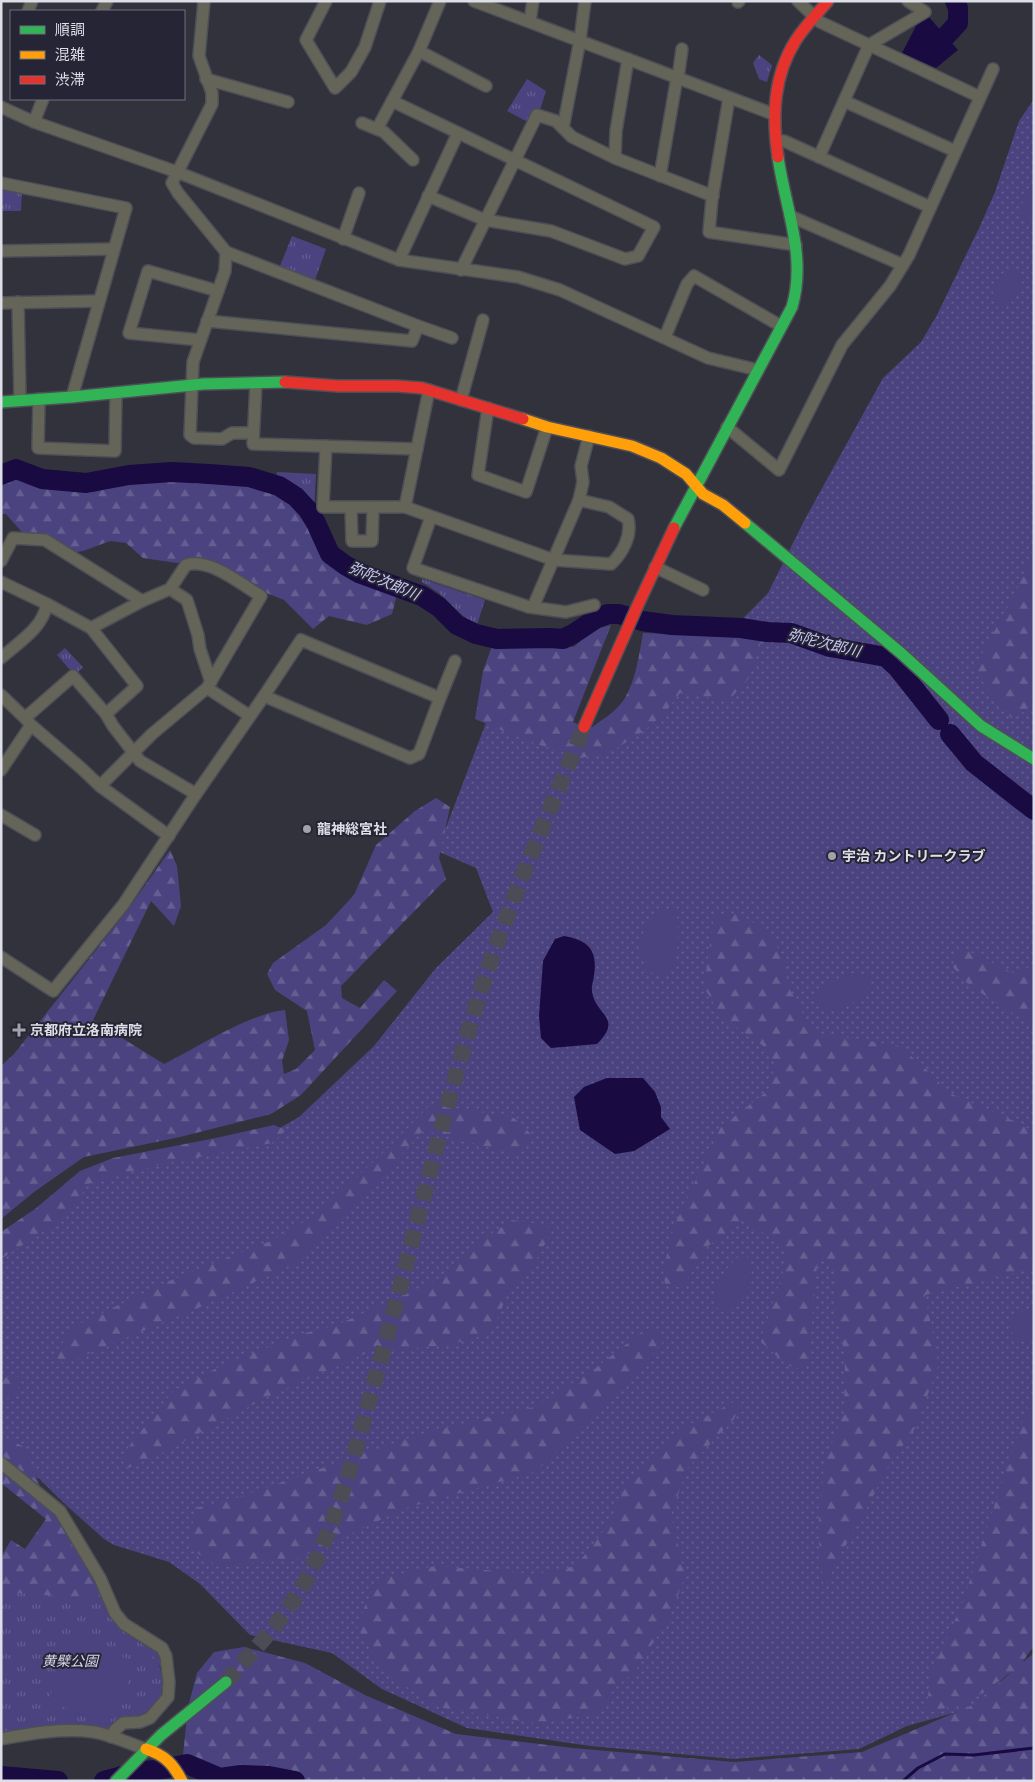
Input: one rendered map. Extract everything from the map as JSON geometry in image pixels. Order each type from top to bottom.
[{"type":"street","points":[[204,1],[199,56],[212,93],[212,104],[172,183],[178,193],[226,252],[452,338]]},
{"type":"street","points":[[326,1],[306,40],[335,88],[351,72],[364,47],[380,1]]},
{"type":"street","points":[[378,129],[419,51],[440,1]]},
{"type":"street","points":[[530,22],[533,1]]},
{"type":"street","points":[[563,128],[580,40],[585,1]]},
{"type":"street","points":[[798,1],[820,22],[980,97]]},
{"type":"street","points":[[584,727],[655,567],[696,485],[792,307],[797,293],[799,271],[796,245],[776,141],[773,114],[775,91],[783,64],[798,37],[828,1]]},
{"type":"street","points":[[819,157],[869,45],[925,12],[908,1]]},
{"type":"street","points":[[481,2],[773,114]]},
{"type":"street","points":[[660,176],[682,49]]},
{"type":"street","points":[[419,51],[486,86]]},
{"type":"street","points":[[615,158],[616,131],[628,59]]},
{"type":"street","points":[[727,427],[779,470],[842,345],[890,286],[903,265],[993,69]]},
{"type":"street","points":[[206,79],[288,102]]},
{"type":"street","points":[[729,98],[709,232],[796,245]]},
{"type":"street","points":[[34,122],[43,100]]},
{"type":"street","points":[[392,101],[654,227],[638,256],[625,259],[550,230],[485,220],[428,196]]},
{"type":"street","points":[[844,101],[955,151]]},
{"type":"street","points":[[1,107],[34,122],[177,172],[399,260],[518,277],[560,290],[708,358],[758,370]]},
{"type":"street","points":[[461,270],[537,115],[556,121],[572,137],[615,158],[713,196]]},
{"type":"street","points":[[362,123],[384,132],[413,160]]},
{"type":"street","points":[[399,260],[458,133]]},
{"type":"street","points":[[776,141],[784,141],[930,206]]},
{"type":"street","points":[[1,183],[126,208],[72,397]]},
{"type":"street","points":[[343,239],[359,193]]},
{"type":"street","points":[[790,216],[903,265]]},
{"type":"street","points":[[1,251],[114,249]]},
{"type":"street","points":[[226,252],[225,271],[193,362],[190,384],[190,435],[194,438],[222,439],[232,433],[253,433]]},
{"type":"street","points":[[200,340],[129,333],[148,271],[218,291]]},
{"type":"street","points":[[665,337],[687,284],[694,276],[781,326]]},
{"type":"street","points":[[1,303],[99,301]]},
{"type":"street","points":[[18,302],[20,399]]},
{"type":"street","points":[[207,320],[412,341],[418,326]]},
{"type":"street","points":[[461,400],[483,320]]},
{"type":"street","points":[[256,382],[253,444],[417,449]]},
{"type":"street","points":[[1,402],[20,399],[116,393],[190,384],[294,382],[338,386],[397,386],[428,390],[547,427],[632,446],[661,458],[686,474],[703,494],[723,505],[902,654],[981,726],[1034,759]]},
{"type":"street","points":[[405,507],[428,390]]},
{"type":"street","points":[[39,399],[38,448],[115,451],[116,393]]},
{"type":"street","points":[[488,408],[478,475],[526,492],[547,427]]},
{"type":"street","points":[[533,607],[579,500],[583,482],[581,466],[589,436]]},
{"type":"street","points":[[326,446],[324,506],[351,508],[405,507],[554,560],[611,564],[619,557],[631,529],[628,519],[609,507],[579,500]]},
{"type":"street","points":[[351,508],[352,541],[372,541],[373,508]]},
{"type":"street","points":[[432,517],[413,568],[533,607],[566,612],[594,605]]},
{"type":"street","points":[[1,561],[14,538],[45,540],[142,601]]},
{"type":"street","points":[[91,628],[142,601],[170,589],[186,565],[193,563],[213,567],[261,596],[209,685],[134,752],[100,786]]},
{"type":"street","points":[[655,567],[702,590]]},
{"type":"street","points":[[1,582],[91,628],[138,686],[106,714]]},
{"type":"street","points":[[170,589],[186,600],[198,635],[209,685],[250,716]]},
{"type":"street","points":[[1,658],[40,623],[45,614],[47,604]]},
{"type":"street","points":[[1,957],[54,991],[124,906],[196,794],[264,696],[300,640],[440,698]]},
{"type":"street","points":[[264,696],[410,758],[419,754],[455,661]]},
{"type":"street","points":[[1,770],[28,722],[73,676],[106,714],[140,760],[196,794]]},
{"type":"street","points":[[1,695],[28,722],[100,786],[169,836]]},
{"type":"street","points":[[1,815],[35,835]]},
{"type":"street","points":[[1,1462],[60,1511],[100,1578],[115,1613],[124,1624],[162,1648],[166,1656],[169,1682],[168,1697],[150,1718],[140,1722],[124,1723],[115,1730],[111,1737]]},
{"type":"street","points":[[116,1781],[146,1749],[226,1682]]},
{"type":"street","points":[[1,1739],[34,1733],[71,1730],[96,1733],[162,1754],[170,1760],[182,1781]]},
{"type":"green space","points":[[759,55],[772,65],[767,82],[759,79],[753,63]]},
{"type":"green space","points":[[527,79],[546,91],[540,110],[534,112],[526,121],[507,111]]},
{"type":"green space","points":[[1034,99],[1034,1647],[975,1707],[907,1726],[859,1749],[734,1759],[590,1746],[467,1728],[382,1689],[332,1653],[250,1635],[200,1584],[169,1562],[114,1545],[104,1539],[24,1464],[1,1447],[1,1238],[83,1176],[278,1129],[299,1117],[374,1046],[436,968],[493,912],[476,868],[437,851],[489,715],[586,749],[708,654],[768,593],[805,519],[883,378],[921,342],[937,315],[995,192],[1019,121]]},
{"type":"green space","points":[[1034,185],[1034,222],[1028,223],[1020,210],[1025,195]]},
{"type":"green space","points":[[5,186],[22,189],[21,211],[1,211],[1,190]]},
{"type":"green space","points":[[292,236],[326,249],[315,280],[280,266]]},
{"type":"green space","points":[[1006,270],[1016,272],[1023,279],[1018,293],[1012,302],[1008,306],[999,309],[993,293],[995,284]]},
{"type":"green space","points":[[277,472],[316,474],[314,510],[286,484],[276,480]]},
{"type":"green space","points":[[17,475],[53,486],[94,492],[133,480],[206,480],[250,484],[285,497],[309,521],[323,554],[351,574],[397,594],[392,614],[367,625],[329,616],[313,629],[284,600],[259,590],[209,559],[177,563],[143,558],[126,543],[110,541],[83,551],[64,554],[21,531],[6,514],[1,514],[1,481]]},
{"type":"green space","points":[[1034,548],[1034,707],[1011,718],[973,670],[1015,594]]},
{"type":"green space","points":[[422,579],[485,600],[477,625],[463,616],[439,593],[422,582]]},
{"type":"green space","points":[[611,625],[573,722],[589,729],[622,703],[629,691],[643,633],[763,637],[748,679],[728,701],[680,693],[663,715],[642,732],[609,753],[580,758],[525,740],[475,719],[483,671],[492,646],[541,645],[574,647],[592,630]]},
{"type":"green space","points":[[65,648],[83,667],[76,674],[57,655]]},
{"type":"green space","points":[[436,798],[450,807],[439,858],[446,879],[341,986],[342,998],[360,1008],[384,980],[397,991],[301,1095],[271,1114],[180,1137],[84,1157],[34,1192],[1,1219],[1,1066],[14,1054],[127,911],[170,850],[177,866],[181,906],[174,926],[151,901],[93,1020],[164,1064],[239,1024],[285,1010],[289,1040],[282,1061],[284,1074],[296,1069],[315,1050],[307,1011],[275,990],[267,974],[273,963],[326,925],[354,895],[376,845],[415,811]]},
{"type":"green space","points":[[661,911],[676,911],[677,919],[678,936],[676,952],[668,976],[657,976],[646,968],[639,947],[645,927]]},
{"type":"green space","points":[[737,913],[771,933],[784,962],[788,986],[813,1032],[899,1046],[926,1069],[949,1093],[1014,1121],[1034,1132],[1034,1268],[925,1295],[939,1364],[916,1427],[888,1467],[835,1564],[824,1591],[818,1532],[824,1464],[844,1412],[845,1356],[836,1315],[834,1266],[825,1259],[817,1265],[808,1364],[801,1369],[787,1365],[760,1341],[783,1272],[785,1252],[774,1239],[742,1221],[708,1246],[682,1288],[665,1284],[663,1270],[674,1226],[721,1127],[771,1088],[774,1063],[762,1045],[736,1027],[718,1011],[704,987],[714,916]]},
{"type":"green space","points":[[960,947],[1015,974],[1034,965],[1034,1026],[970,986],[952,966]]},
{"type":"green space","points":[[852,973],[869,975],[870,983],[868,989],[857,1000],[842,1008],[827,1012],[812,1000],[830,983]]},
{"type":"green space","points":[[431,1104],[514,1118],[534,1137],[515,1154],[423,1130],[353,1209],[295,1263],[207,1304],[66,1363],[53,1360],[71,1328],[169,1281],[273,1240],[319,1213],[390,1146]]},
{"type":"green space","points":[[274,1125],[286,1130],[272,1143],[162,1164],[88,1184],[61,1220],[1,1259],[1,1232],[35,1209],[80,1171],[113,1158]]},
{"type":"green space","points":[[512,1220],[546,1225],[552,1231],[533,1266],[508,1288],[500,1315],[485,1335],[448,1345],[369,1352],[271,1395],[158,1455],[128,1468],[120,1458],[173,1391],[219,1367],[301,1334],[337,1325],[439,1279],[478,1243]]},
{"type":"green space","points":[[741,1255],[750,1258],[750,1282],[748,1290],[740,1303],[727,1314],[718,1309],[714,1302],[714,1294],[722,1276]]},
{"type":"green space","points":[[1034,1307],[1034,1341],[1024,1342],[1018,1340],[1008,1326],[1017,1314]]},
{"type":"green space","points":[[643,1331],[654,1331],[663,1342],[603,1408],[535,1472],[406,1508],[294,1560],[250,1563],[221,1568],[189,1548],[195,1508],[231,1500],[417,1435],[534,1407],[592,1371]]},
{"type":"green space","points":[[19,1377],[18,1390],[1,1403],[1,1378]]},
{"type":"green space","points":[[1034,1392],[1034,1644],[1023,1662],[1034,1653],[1034,1781],[208,1781],[183,1755],[188,1707],[197,1673],[214,1652],[244,1647],[305,1663],[365,1695],[456,1734],[573,1748],[734,1762],[862,1752],[973,1705],[1013,1671],[969,1702],[926,1713],[931,1673],[961,1607],[1029,1401]]},
{"type":"green space","points":[[742,1398],[734,1419],[688,1467],[671,1514],[685,1576],[670,1616],[633,1674],[616,1686],[599,1713],[540,1724],[438,1707],[382,1671],[356,1625],[378,1579],[435,1566],[536,1574],[576,1566],[609,1524],[625,1485],[666,1442],[689,1425]]},
{"type":"green space","points":[[1,1435],[28,1449],[40,1486],[1,1456]]},
{"type":"green space","points":[[1,1470],[53,1512],[116,1615],[164,1652],[163,1667],[77,1635],[1,1603],[1,1557],[11,1540],[25,1549],[46,1519],[1,1483]]},
{"type":"green space","name":"黄檗公園","points":[[1,1593],[108,1600],[158,1663],[164,1678],[160,1701],[142,1718],[123,1717],[106,1730],[1,1735]]},
{"type":"green space","points":[[72,1638],[136,1662],[114,1719],[111,1719],[109,1725],[48,1701]]},
{"type":"shaded area","points":[[928,16],[958,50],[936,68],[902,53],[917,24]]},
{"type":"shaded area","points":[[564,936],[579,940],[593,953],[595,966],[592,991],[594,999],[608,1022],[605,1035],[597,1044],[551,1048],[541,1038],[539,1016],[543,961],[555,939]]},
{"type":"shaded area","points":[[607,1078],[643,1078],[655,1092],[661,1107],[661,1117],[670,1129],[634,1151],[615,1154],[580,1130],[574,1097],[584,1087]]},
{"type":"waterway","points":[[946,36],[958,23],[958,8],[955,1]]},
{"type":"waterway","name":"弥陀次郎川","points":[[1,475],[16,469],[42,479],[86,483],[129,475],[172,472],[249,477],[279,486],[296,497],[308,510],[316,523],[330,554],[345,565],[359,573],[422,596],[439,607],[457,625],[476,634],[497,639],[563,639],[597,618],[608,614],[619,614],[642,621],[672,625],[741,628],[791,633],[830,647],[886,657],[897,667],[939,720]]},
{"type":"waterway","name":"弥陀次郎川","points":[[950,734],[974,763],[1034,810]]},
{"type":"waterway","points":[[903,1781],[918,1768],[945,1754],[974,1755],[1034,1748]]},
{"type":"waterway","points":[[104,1781],[141,1771],[158,1770],[187,1764],[220,1778],[241,1775],[269,1776],[295,1781]]},
{"type":"waterway","points":[[1,1776],[58,1781]]},
{"type":"tunnel","points":[[226,1682],[269,1633],[298,1594],[328,1532],[346,1482],[361,1431],[443,1122],[479,996],[521,880],[584,727]]},
{"type":"traffic: fast","points":[[674,528],[792,307],[796,288],[796,250],[778,157]]},
{"type":"traffic: fast","points":[[1,402],[203,384],[285,382]]},
{"type":"traffic: fast","points":[[745,523],[902,654],[981,726],[1034,759]]},
{"type":"traffic: fast","points":[[116,1781],[161,1735],[226,1682]]},
{"type":"traffic: slow","points":[[523,419],[547,427],[632,446],[661,458],[686,474],[703,494],[723,505],[745,523]]},
{"type":"traffic: slow","points":[[146,1749],[168,1761],[182,1781]]},
{"type":"traffic: jam","points":[[778,157],[775,112],[776,97],[783,68],[796,40],[828,1]]},
{"type":"traffic: jam","points":[[285,382],[338,386],[422,388],[523,419]]},
{"type":"traffic: jam","points":[[584,727],[674,528]]},
{"type":"place","name":"龍神総宮社","points":[[307,829]]},
{"type":"place","name":"宇治 カントリークラブ","points":[[832,856]]},
{"type":"place","name":"京都府立洛南病院","points":[[19,1030]]}]
